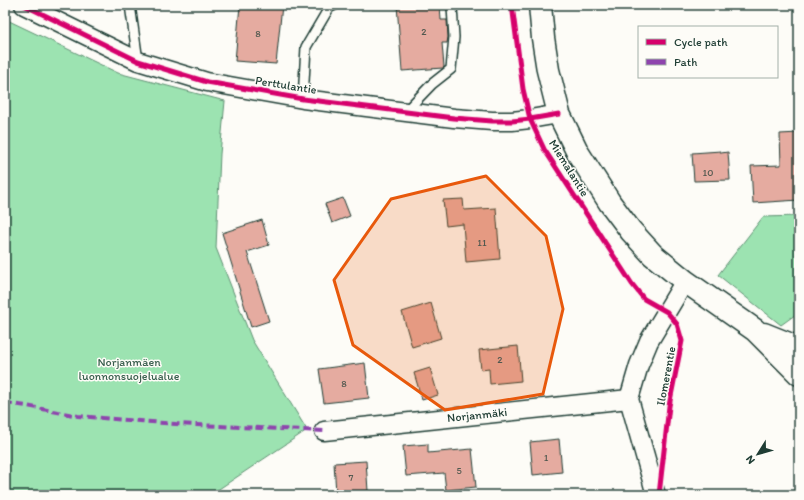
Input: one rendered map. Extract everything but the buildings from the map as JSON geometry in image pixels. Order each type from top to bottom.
[{"type":"street","name":"Perttulantie","points":[[24,5],[138,61],[207,82],[303,99],[454,118],[512,121],[530,120],[559,114]]},
{"type":"street","name":"Miemalantie","points":[[540,5],[548,70],[559,114],[578,152],[610,203],[631,231],[653,255],[685,281],[755,330],[799,374]]},
{"type":"street","name":"Ilomerentie","points":[[629,399],[639,365],[649,341],[685,281]]},
{"type":"street","name":"Miemalantie","points":[[755,330],[799,348]]},
{"type":"street","name":"Norjanmäki","points":[[324,431],[629,399]]},
{"type":"street","points":[[629,399],[656,495]]},
{"type":"lane","points":[[130,5],[138,61]]},
{"type":"lane","points":[[405,112],[432,84],[451,69],[454,37],[451,5]]},
{"type":"lane","points":[[303,99],[306,47],[328,6]]},
{"type":"highlighted area","points":[[486,176],[546,236],[563,309],[543,394],[445,410],[353,345],[334,280],[391,199]]},
{"type":"green space","name":"Norjanmäen luonnonsuojelualue","points":[[5,19],[118,73],[225,101],[220,154],[216,248],[252,340],[307,430],[210,495],[5,495]]},
{"type":"green space","points":[[799,216],[799,312],[781,325],[718,275],[763,217]]},
{"type":"marked path","points":[[5,403],[78,416],[176,424],[324,431]]},
{"type":"cycle path","points":[[24,5],[138,61],[207,82],[303,99],[454,118],[512,121],[559,114]]},
{"type":"cycle path","points":[[512,5],[523,89],[530,119],[544,149],[632,284],[644,299],[667,312],[677,324],[682,341],[669,406],[659,495]]}]
